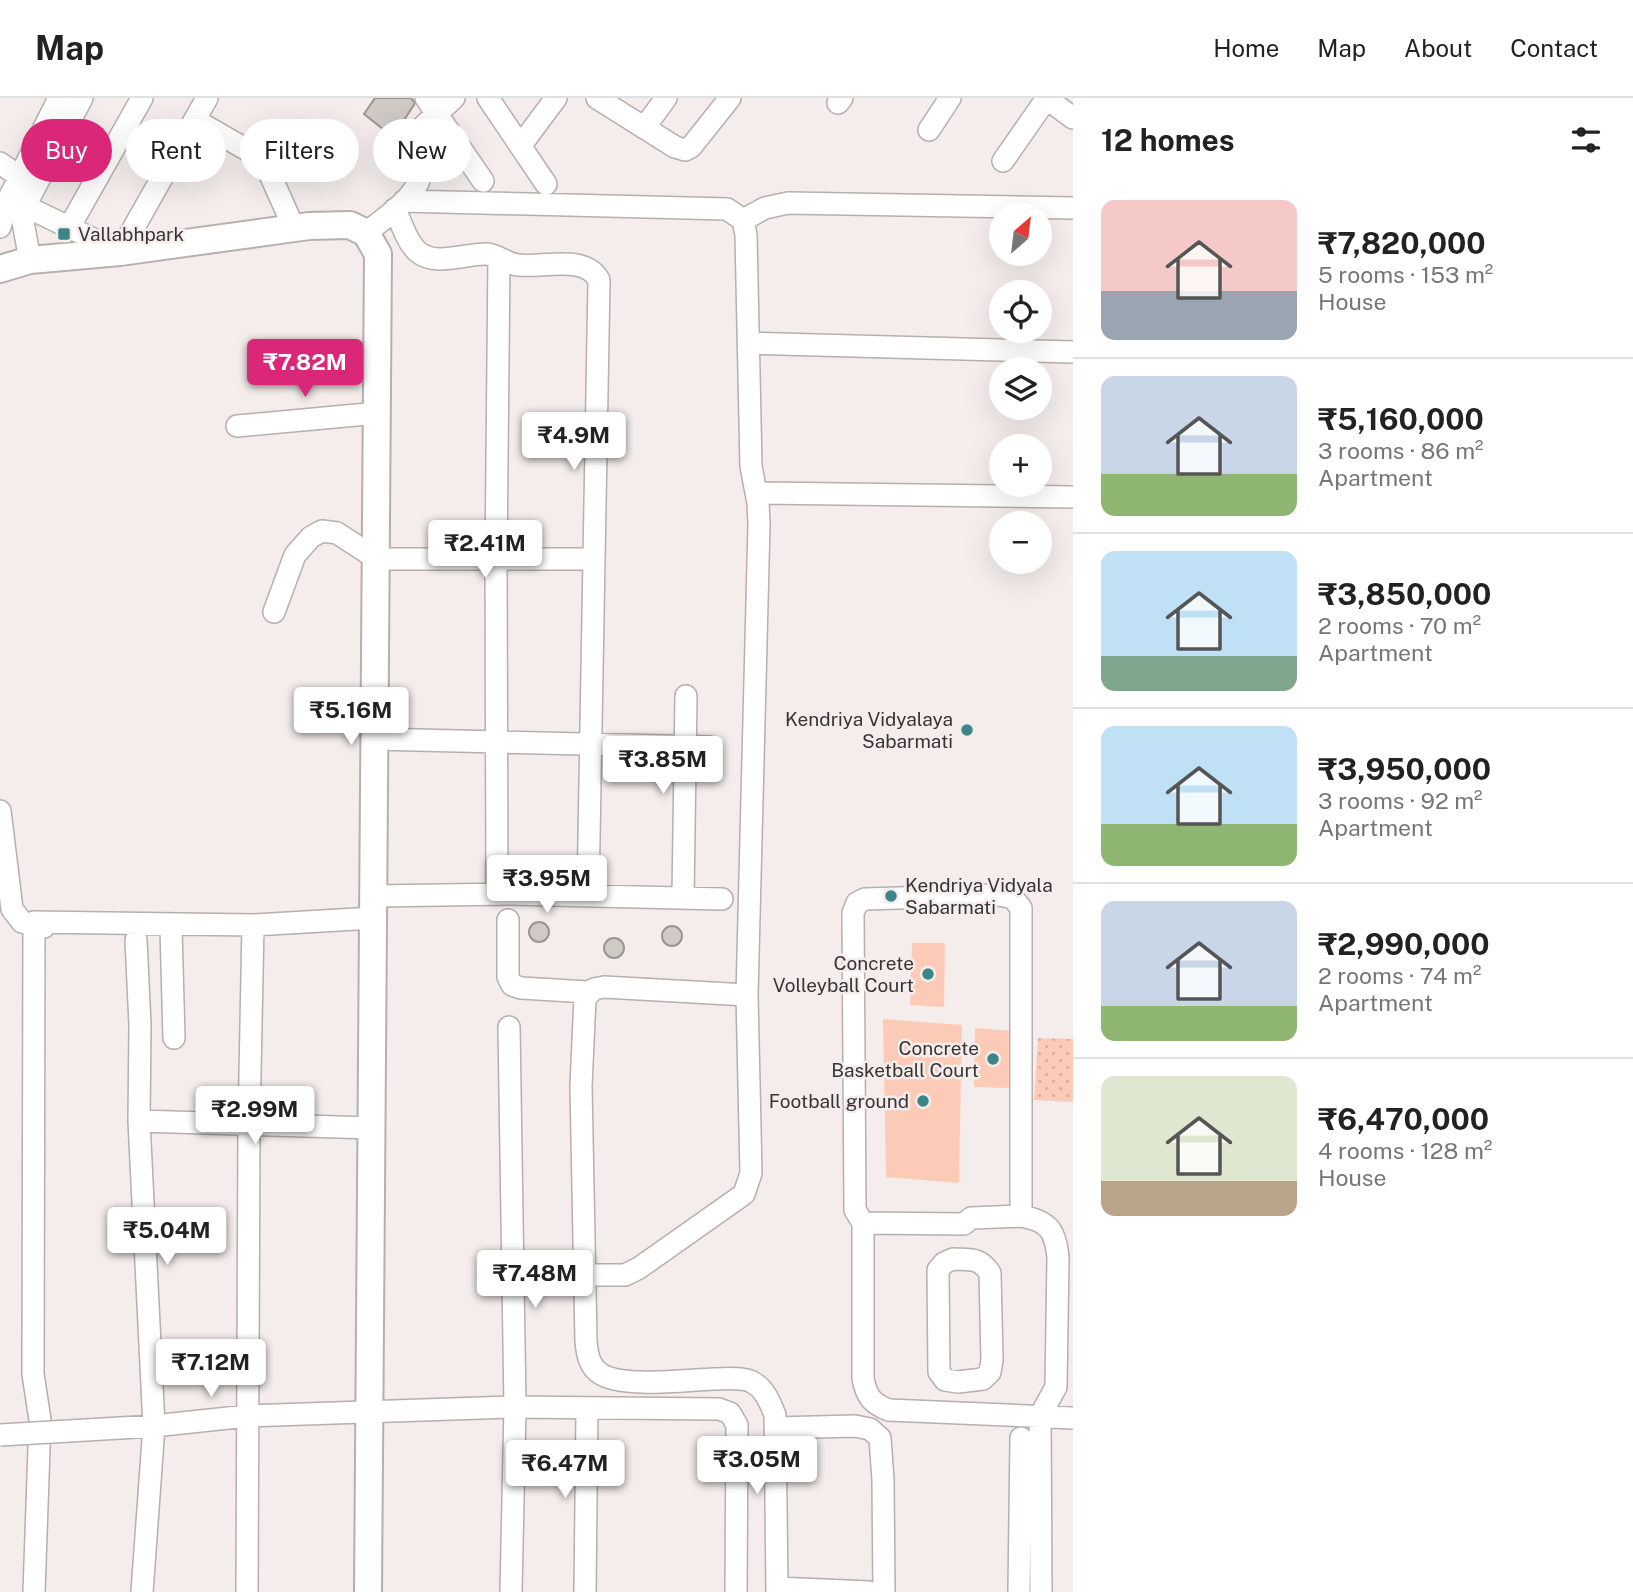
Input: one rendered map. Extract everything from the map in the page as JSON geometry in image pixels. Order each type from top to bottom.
[{"type":"main road","points":[[0,269],[30,260],[120,252],[294,228],[350,225],[366,233],[377,254],[368,1592]]},
{"type":"street","points":[[30,260],[23,222],[25,206],[82,98]]},
{"type":"street","points":[[70,226],[142,98]]},
{"type":"street","points":[[196,119],[208,98]]},
{"type":"street","points":[[366,233],[416,187],[422,173],[415,137],[432,106],[454,98]]},
{"type":"street","points":[[488,98],[546,184]]},
{"type":"street","points":[[521,145],[556,98]]},
{"type":"street","points":[[645,128],[666,98]]},
{"type":"street","points":[[610,101],[645,128],[675,147],[685,149],[691,148],[730,98]]},
{"type":"street","points":[[929,130],[950,98]]},
{"type":"street","points":[[1003,161],[1046,98],[1073,118]]},
{"type":"street","points":[[0,227],[9,198],[54,100]]},
{"type":"street","points":[[432,106],[483,181]]},
{"type":"street","points":[[226,138],[263,159],[294,228]]},
{"type":"street","points":[[0,163],[20,177]]},
{"type":"street","points":[[25,206],[120,252],[160,182]]},
{"type":"street","points":[[743,220],[765,208],[788,203],[1073,208]]},
{"type":"street","points":[[399,205],[727,209],[743,220],[746,235],[751,466],[759,524],[747,995],[751,1173],[744,1194],[639,1268],[625,1275],[584,1275]]},
{"type":"street","points":[[399,205],[414,248],[420,255],[448,259],[488,254],[520,266],[583,265],[595,272],[599,280],[588,894]]},
{"type":"street","points":[[497,894],[499,258]]},
{"type":"street","points":[[748,343],[1073,352]]},
{"type":"street","points":[[237,426],[378,413]]},
{"type":"street","points":[[756,494],[1073,497]]},
{"type":"street","points":[[274,612],[295,555],[317,533],[337,533],[377,559],[594,558]]},
{"type":"street","points":[[682,897],[686,696]]},
{"type":"street","points":[[375,739],[709,747]]},
{"type":"street","points":[[0,811],[12,909],[22,922],[36,926],[253,928],[373,916],[497,894],[722,899]]},
{"type":"street","points":[[1021,1216],[1021,908],[1013,898],[1000,895],[865,899],[857,903],[852,928],[855,1210],[863,1223],[863,1378],[866,1393],[874,1405],[905,1412],[1073,1418]]},
{"type":"street","points":[[508,920],[508,977],[512,985],[521,988],[588,992],[604,988],[747,995]]},
{"type":"street","points":[[40,1149],[34,922],[136,928],[253,928]]},
{"type":"street","points":[[34,1592],[40,1420],[33,1374],[36,926]]},
{"type":"street","points":[[136,928],[140,1025],[139,1121],[154,1426],[142,1592]]},
{"type":"street","points":[[247,1592],[248,1125],[253,928]]},
{"type":"street","points":[[171,929],[174,1038]]},
{"type":"street","points":[[588,992],[583,1006],[581,1086],[588,1358],[599,1373],[614,1379],[642,1382],[734,1378],[751,1382],[767,1395],[775,1415],[776,1591],[869,1592]]},
{"type":"street","points":[[509,1027],[515,1407],[511,1592]]},
{"type":"street","points":[[139,1121],[372,1128]]},
{"type":"street","points":[[863,1223],[964,1224],[971,1218],[1021,1216],[1036,1219],[1050,1228],[1056,1240],[1056,1387],[1040,1416],[1041,1592]]},
{"type":"street","points":[[964,1224],[964,1260]]},
{"type":"street","points":[[964,1260],[983,1263],[990,1273],[992,1360],[989,1372],[983,1379],[958,1382],[945,1380],[939,1372],[937,1282],[938,1270],[944,1262],[964,1260]]},
{"type":"street","points":[[0,1435],[154,1426],[247,1416],[515,1407],[719,1409],[730,1413],[737,1425],[736,1592]]},
{"type":"street","points":[[585,1592],[587,1409]]},
{"type":"street","points":[[775,1429],[855,1426],[870,1429],[880,1438],[884,1592]]},
{"type":"street","points":[[1018,1592],[1021,1438]]},
{"type":"shaded area","name":"Concrete Volleyball Court","points":[[912,943],[945,943],[944,1007],[910,1005]]},
{"type":"shaded area","name":"Football ground","points":[[883,1019],[962,1025],[959,1183],[886,1177]]},
{"type":"shaded area","name":"Concrete Basketball Court","points":[[975,1028],[1014,1031],[1011,1088],[974,1087]]},
{"type":"shaded area","points":[[1038,1038],[1073,1039],[1073,1102],[1034,1100]]},
{"type":"building","points":[[375,98],[411,98],[415,103],[405,119],[373,119],[373,121],[364,114]]},
{"type":"building","points":[[539,922],[546,925],[549,932],[546,939],[539,942],[532,939],[529,932],[532,925]]},
{"type":"building","points":[[672,926],[679,929],[682,936],[679,943],[672,946],[665,943],[662,936],[665,929]]},
{"type":"building","points":[[614,938],[621,941],[624,948],[621,955],[614,958],[607,955],[604,948],[607,941]]},
{"type":"place","name":"Vallabhpark","points":[[64,234]]},
{"type":"place","name":"Kendriya Vidyalaya Sabarmati","points":[[967,730]]},
{"type":"place","name":"Kendriya Vidyala Sabarmati","points":[[891,896]]},
{"type":"place","name":"Concrete Volleyball Court","points":[[928,974]]},
{"type":"place","name":"Concrete Basketball Court","points":[[993,1059]]},
{"type":"place","name":"Football ground","points":[[923,1101]]}]
